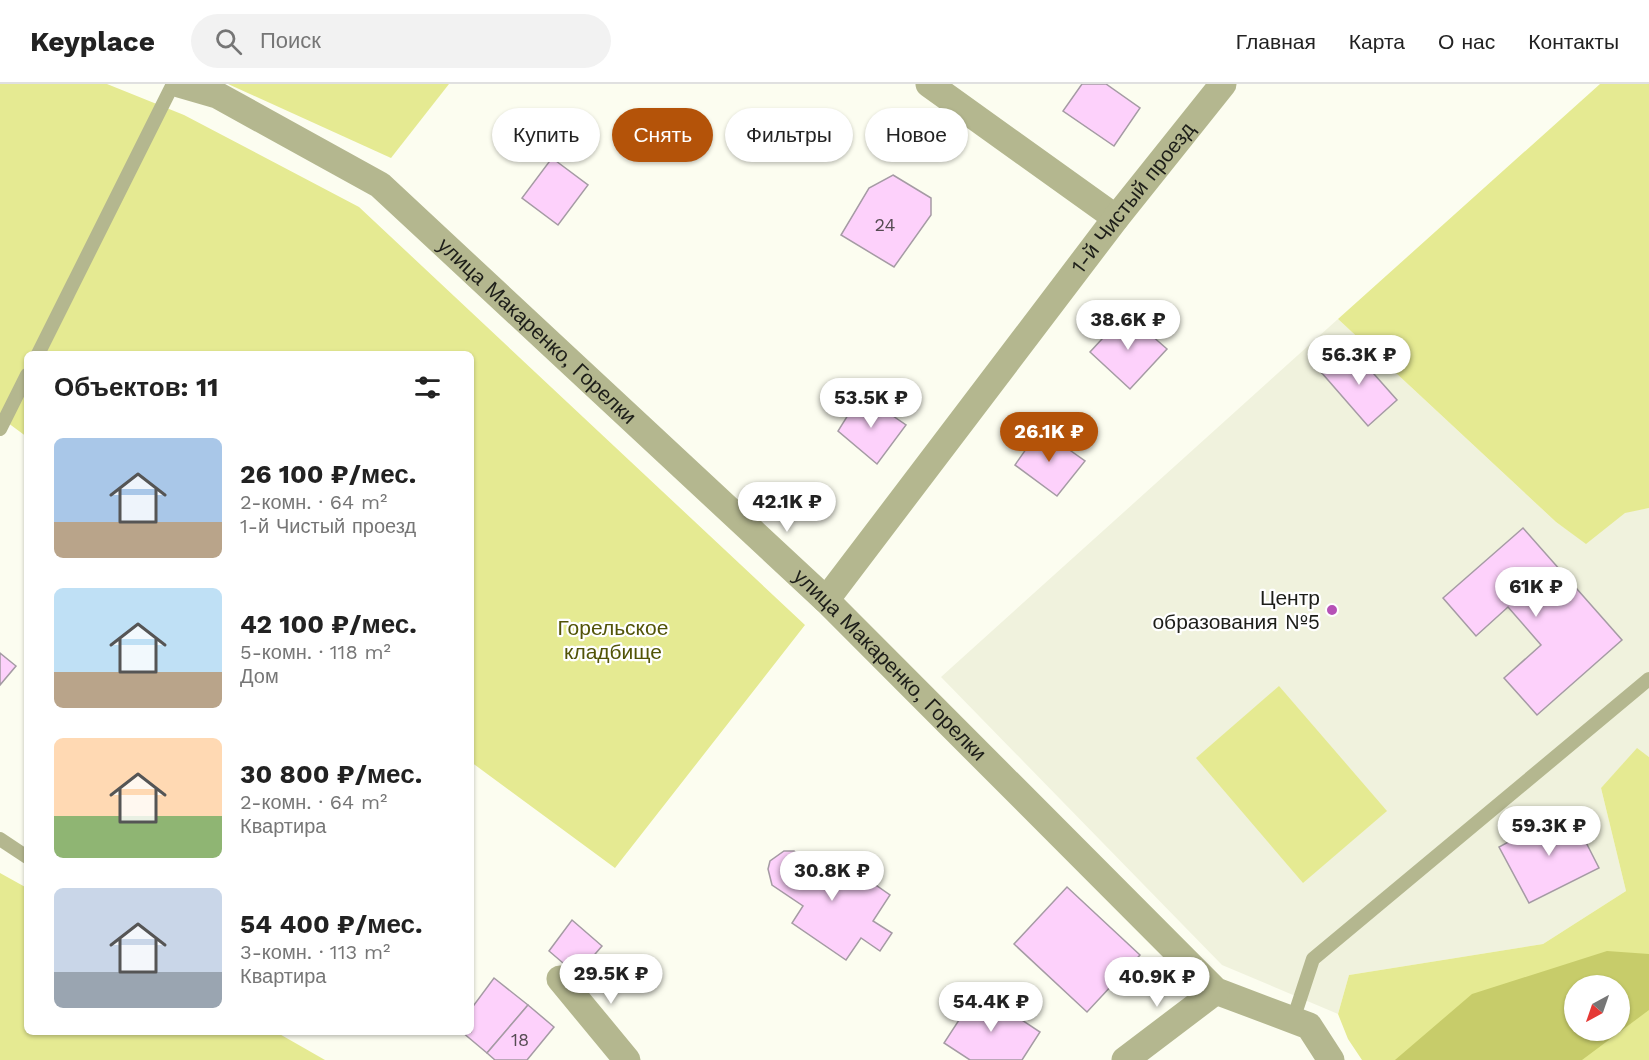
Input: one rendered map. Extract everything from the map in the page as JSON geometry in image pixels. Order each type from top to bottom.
[{"type":"street","name":"улица Макаренко, Горелки","points":[[179,84],[219,90],[380,185],[826,600],[1216,991],[1309,1026],[1331,1060]]},
{"type":"street","points":[[929,84],[1116,218]]},
{"type":"street","name":"1-й Чистый проезд","points":[[826,600],[1116,218],[1223,84]]},
{"type":"street","points":[[560,979],[627,1060]]},
{"type":"street","points":[[1125,1060],[1216,991]]},
{"type":"lane","points":[[40,351],[173,84]]},
{"type":"lane","points":[[0,429],[24,381]]},
{"type":"lane","points":[[1293,1020],[1313,959],[1649,680]]},
{"type":"lane","points":[[0,839],[24,855]]},
{"type":"shaded area","name":"Центр образования №5","points":[[1338,319],[1556,522],[1586,543],[1625,512],[1649,508],[1649,757],[1637,749],[1601,788],[1626,891],[1543,944],[1349,975],[1338,1014],[1222,965],[941,677]]},
{"type":"shaded area","points":[[1607,951],[1649,954],[1649,1010],[1630,1024],[1630,975],[1564,975],[1564,1041],[1607,1041],[1582,1060],[1395,1060],[1472,994]]},
{"type":"green space","name":"Горельское кладбище","points":[[0,84],[107,84],[184,115],[359,207],[805,625],[615,868],[474,764],[474,351],[24,351],[24,435],[0,417]]},
{"type":"green space","points":[[228,84],[449,84],[391,158]]},
{"type":"green space","points":[[1600,84],[1649,84],[1649,508],[1625,513],[1586,544],[1556,522],[1338,319]]},
{"type":"green space","points":[[1279,686],[1387,811],[1303,883],[1196,758]]},
{"type":"green space","points":[[1637,748],[1649,757],[1649,1060],[1362,1060],[1348,1039],[1338,1014],[1349,975],[1543,944],[1626,891],[1601,788]]},
{"type":"green space","points":[[0,873],[24,886],[24,1035],[281,1035],[325,1060],[0,1060]]},
{"type":"building","points":[[1082,84],[1106,84],[1140,108],[1114,146],[1063,111]]},
{"type":"building","points":[[549,162],[557,162],[588,185],[558,225],[522,198]]},
{"type":"building","points":[[893,175],[931,198],[931,215],[894,267],[841,235],[869,188]]},
{"type":"building","points":[[1126,313],[1167,349],[1130,389],[1090,352]]},
{"type":"building","points":[[1350,347],[1397,400],[1368,426],[1321,372]]},
{"type":"building","points":[[861,394],[906,425],[877,464],[838,431]]},
{"type":"building","points":[[1040,429],[1085,461],[1057,496],[1015,465]]},
{"type":"building","points":[[1523,528],[1622,640],[1537,715],[1504,678],[1541,645],[1508,607],[1476,636],[1443,598]]},
{"type":"building","points":[[0,653],[16,666],[0,685]]},
{"type":"building","points":[[1569,809],[1599,868],[1529,903],[1499,847]]},
{"type":"building","points":[[784,851],[794,851],[823,871],[834,856],[890,895],[873,921],[892,933],[880,951],[861,938],[846,960],[792,923],[803,906],[772,885],[768,869],[770,861]]},
{"type":"building","points":[[1067,887],[1140,955],[1087,1012],[1014,944]]},
{"type":"building","points":[[572,920],[602,946],[577,975],[549,951]]},
{"type":"building","points":[[494,978],[528,1005],[487,1053],[466,1035],[474,1035],[474,1005]]},
{"type":"building","points":[[978,991],[1040,1032],[1022,1060],[970,1060],[944,1043]]},
{"type":"building","points":[[528,1005],[554,1027],[527,1060],[495,1060],[487,1053]]},
{"type":"place","name":"Центр образования №5","points":[[1332,610]]}]
